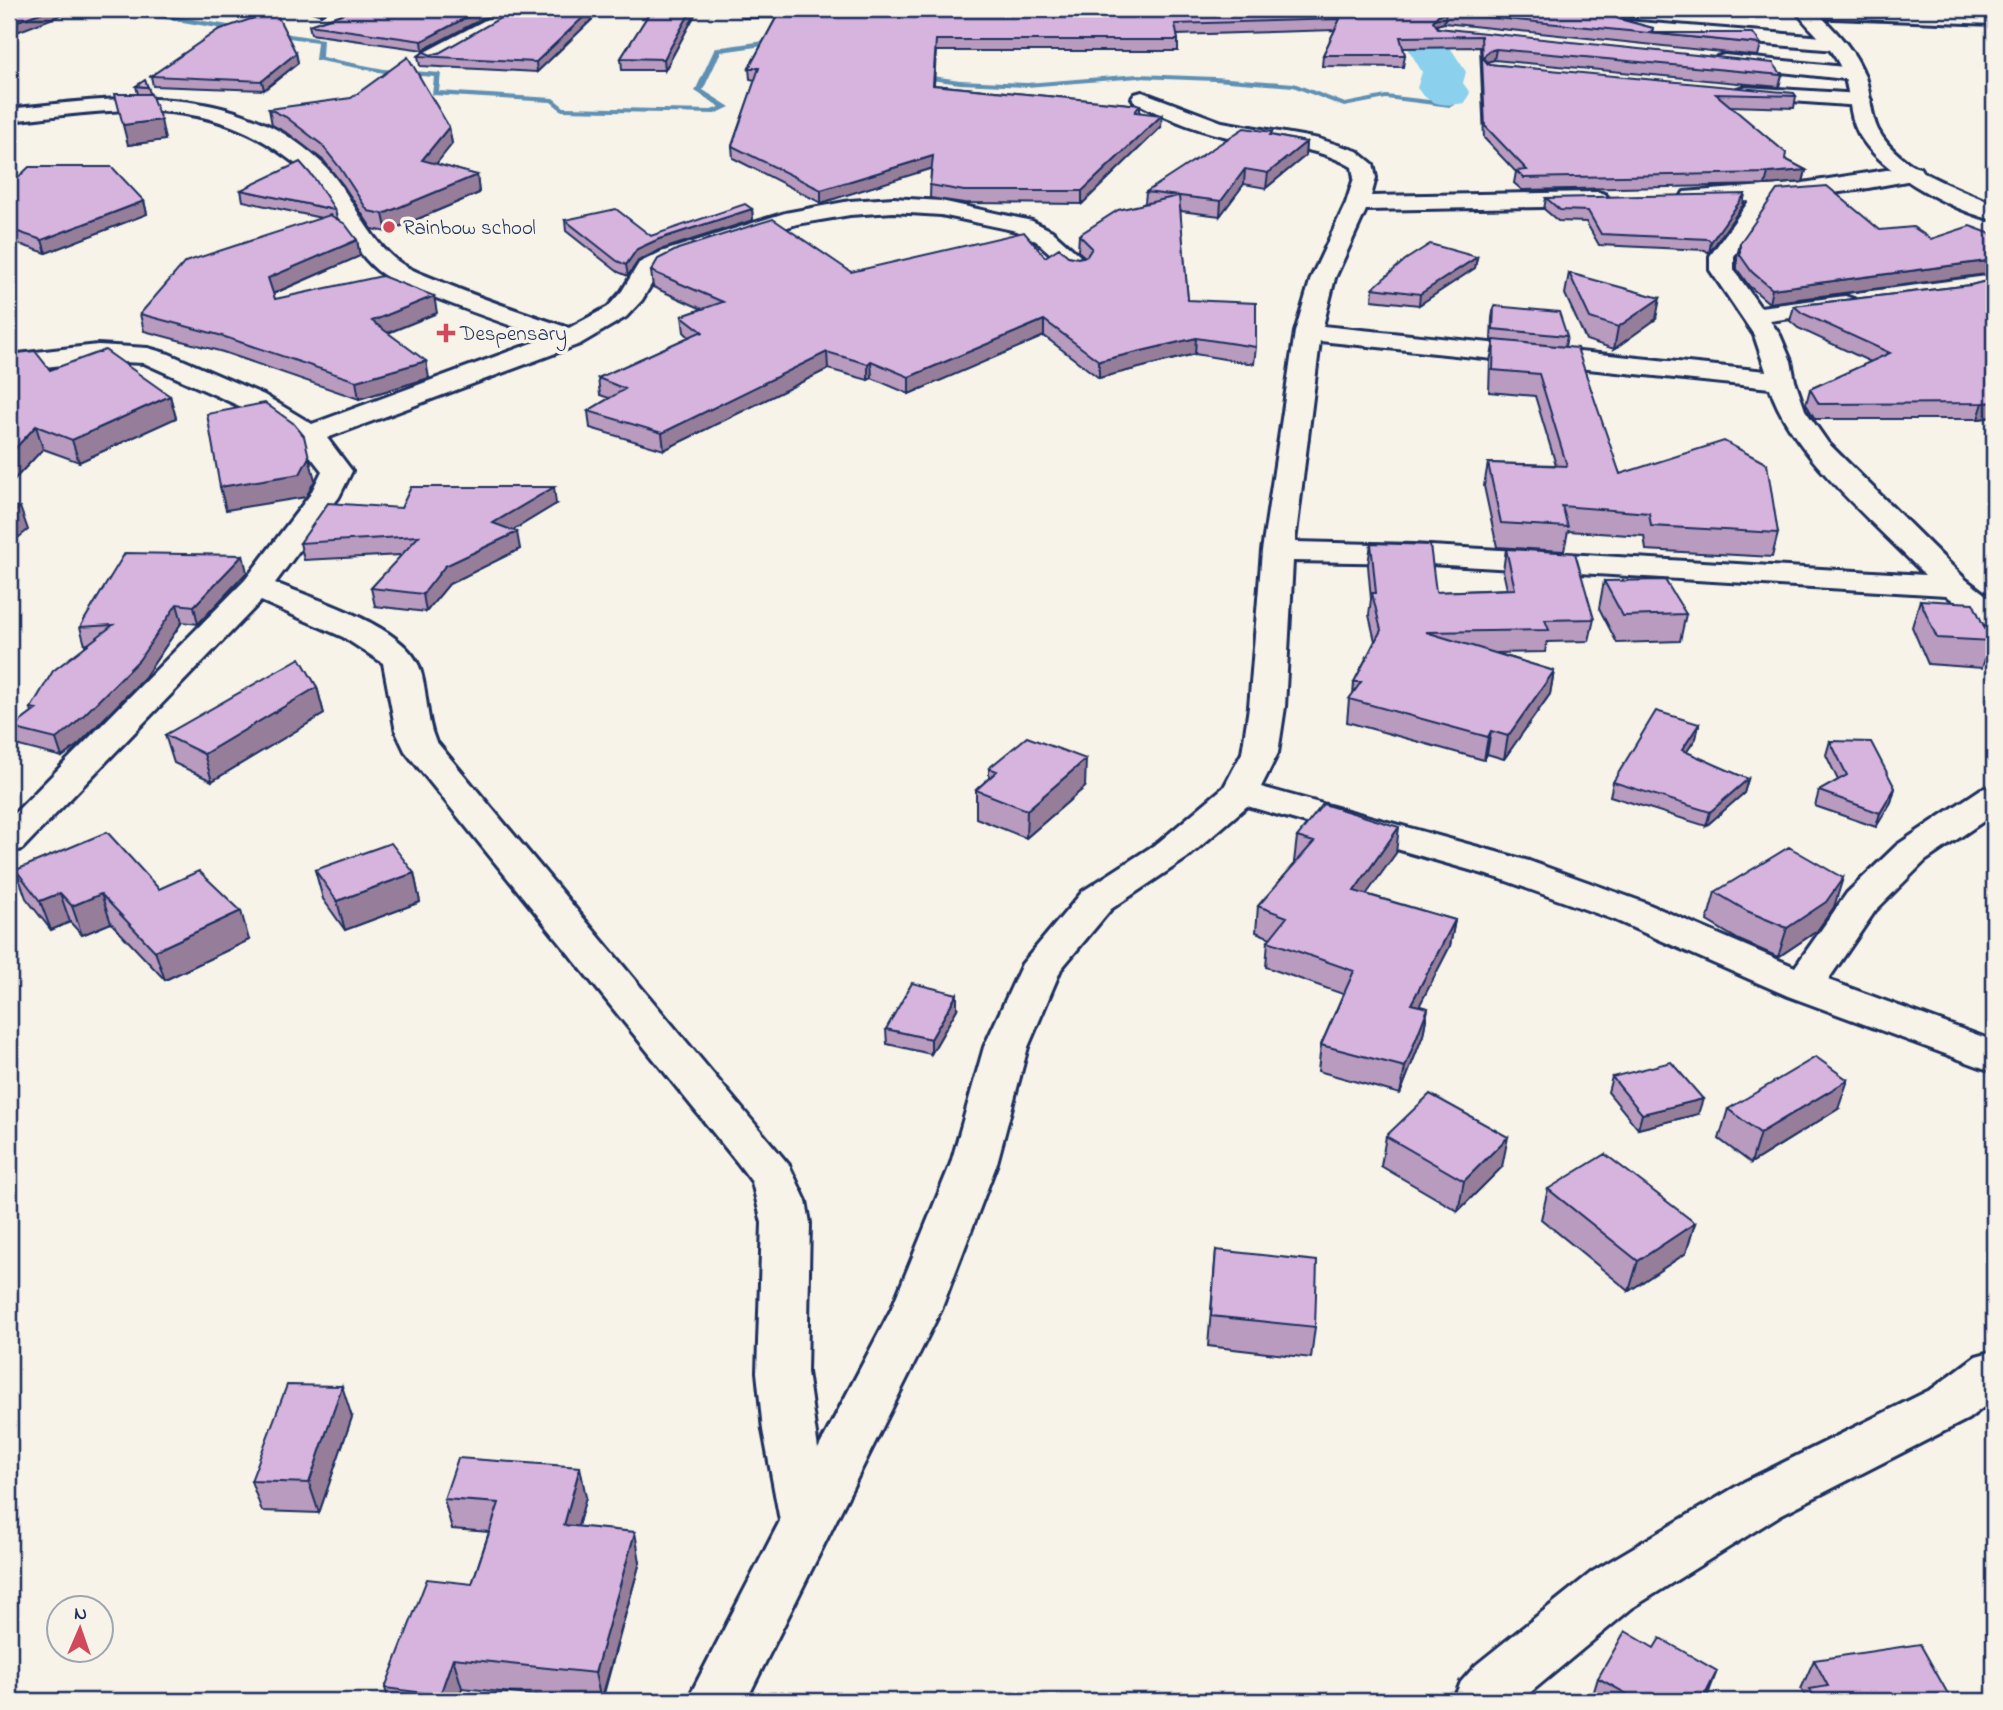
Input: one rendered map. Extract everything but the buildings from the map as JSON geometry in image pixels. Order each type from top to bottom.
[{"type":"street","points":[[432,56],[519,9]]},
{"type":"street","points":[[1599,9],[1610,21],[1623,26],[1836,44]]},
{"type":"street","points":[[1805,10],[1836,44],[1854,74],[1866,128],[1881,149],[1912,173],[1994,213]]},
{"type":"street","points":[[1805,10],[1994,18]]},
{"type":"street","points":[[1708,59],[1854,74]]},
{"type":"street","points":[[1718,90],[1861,100]]},
{"type":"street","points":[[716,1701],[808,1526],[916,1310],[974,1163],[1006,1047],[1042,964],[1097,900],[1173,849],[1240,793],[1260,753],[1267,707],[1278,551],[1308,332],[1323,278],[1358,203],[1365,177],[1362,164],[1334,150],[1196,122],[1168,112],[1142,98]]},
{"type":"street","points":[[9,115],[147,102],[204,107],[234,117],[275,138],[315,169],[376,253],[398,273],[477,306],[571,338]]},
{"type":"street","points":[[1668,197],[1765,195],[1823,190],[1912,173]]},
{"type":"street","points":[[1765,195],[1722,257],[1722,270],[1767,335],[1778,361],[1780,381],[1791,411],[1818,449],[1954,586],[1994,616]]},
{"type":"street","points":[[1358,203],[1626,198]]},
{"type":"street","points":[[308,435],[571,338],[617,312],[633,295],[648,268],[670,257],[793,218],[850,208],[893,205],[941,208],[1012,223],[1044,236],[1077,264]]},
{"type":"street","points":[[1754,315],[1874,300]]},
{"type":"street","points":[[1308,332],[1780,381]]},
{"type":"street","points":[[9,363],[116,354],[148,356],[252,400],[308,435],[330,458],[337,471],[324,497],[256,587],[9,841]]},
{"type":"street","points":[[1278,551],[1413,554],[1954,586]]},
{"type":"street","points":[[256,587],[349,627],[397,657],[404,674],[410,726],[418,743],[753,1150],[775,1181],[788,1226],[781,1370],[787,1430],[808,1526]]},
{"type":"street","points":[[1240,793],[1515,870],[1629,911],[1803,986],[1994,1057]]},
{"type":"street","points":[[1803,986],[1861,902],[1911,853],[1994,797]]},
{"type":"street","points":[[1482,1701],[1497,1684],[1612,1590],[1763,1498],[1950,1404],[1994,1371]]},
{"type":"waterway","points":[[149,9],[153,15],[229,28],[244,28]]},
{"type":"waterway","points":[[1431,9],[1415,25],[1444,72],[1439,88],[1448,93]]},
{"type":"waterway","points":[[271,29],[289,36],[321,40],[318,58],[384,71],[438,75],[435,93],[553,100],[562,109],[712,112],[726,107],[699,91],[718,50],[781,43]]},
{"type":"waterway","points":[[918,76],[960,82],[1027,85],[1138,76],[1215,79],[1294,85],[1344,105],[1386,97],[1450,105],[1448,93]]},
{"type":"place","name":"Rainbow school","points":[[389,227]]},
{"type":"place","name":"Despensary","points":[[446,333]]}]
